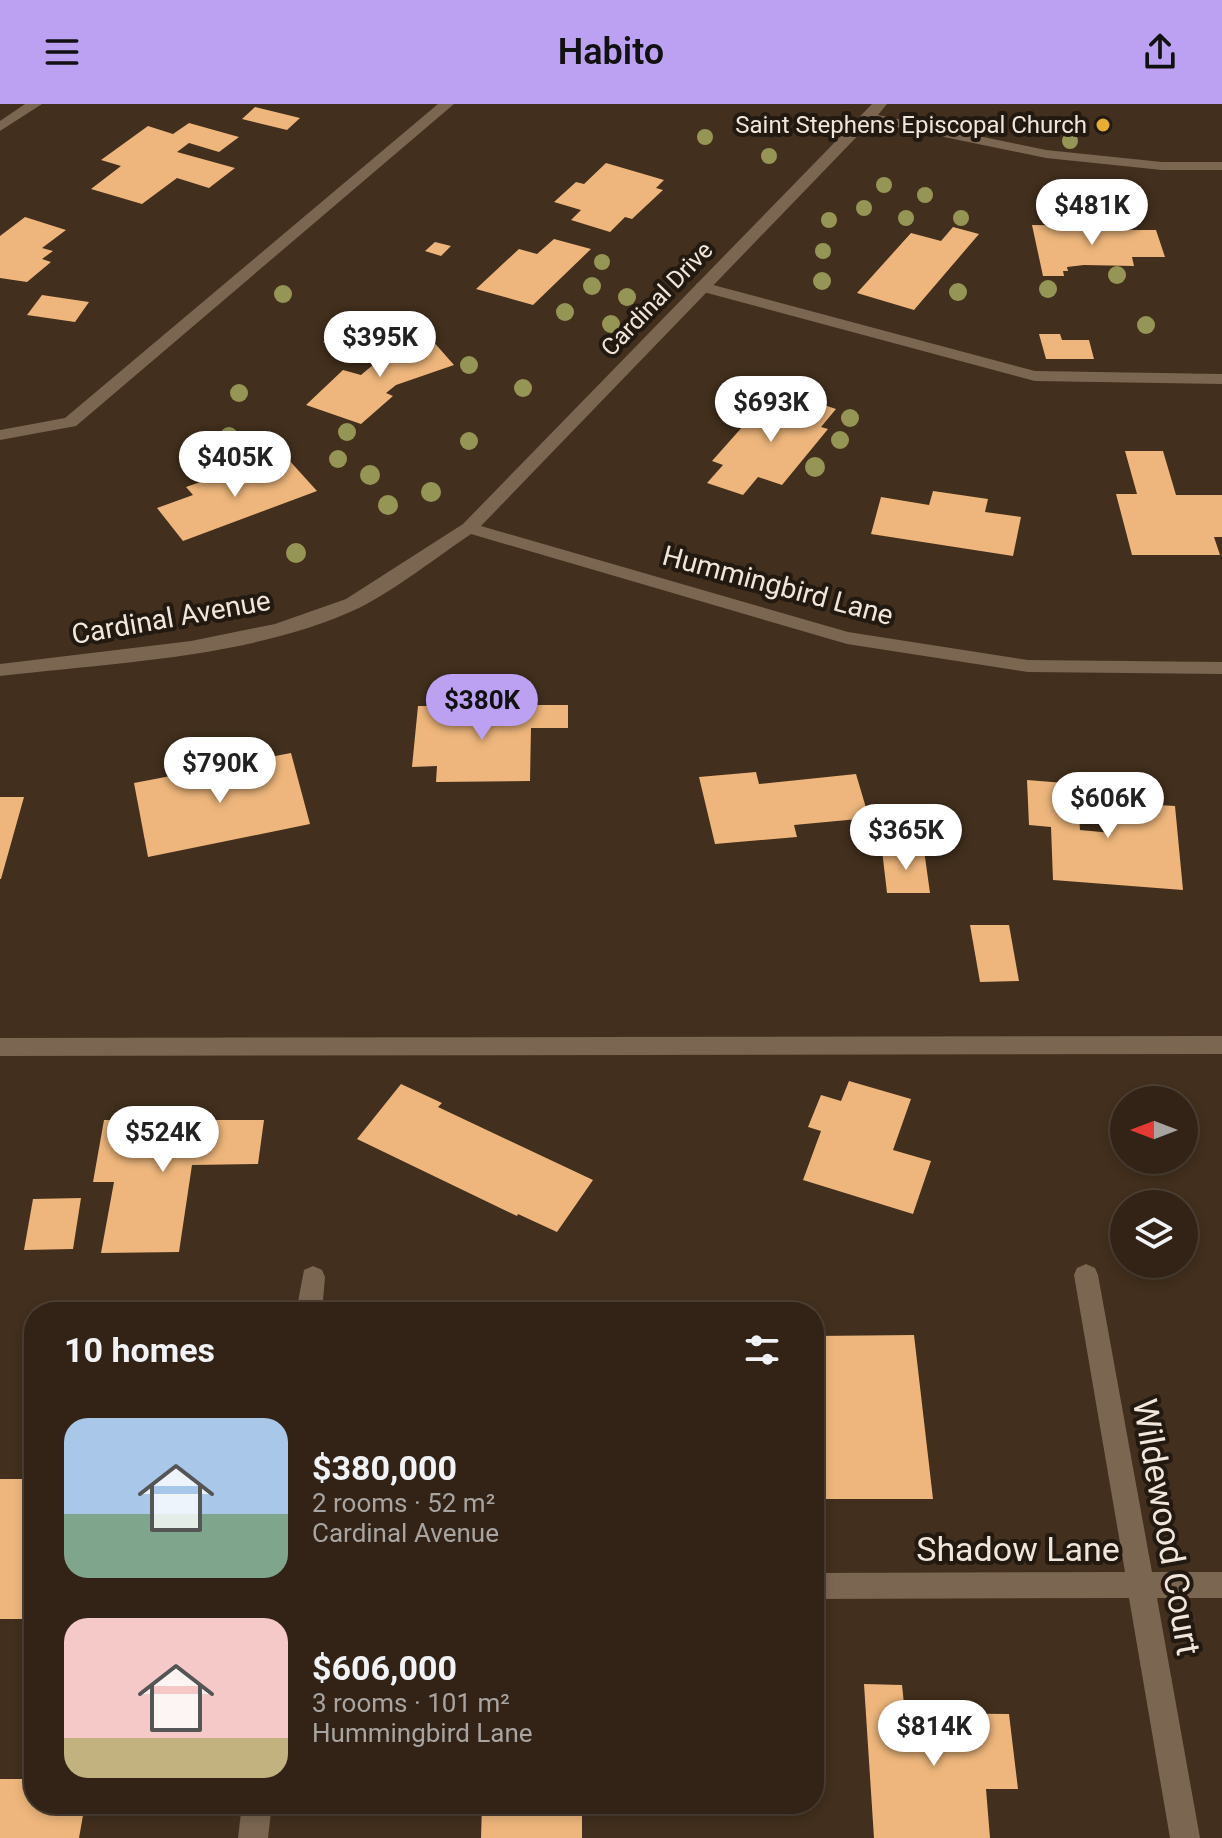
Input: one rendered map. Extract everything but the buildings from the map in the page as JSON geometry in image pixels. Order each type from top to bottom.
[{"type":"street","points":[[0,127],[35,104]]},
{"type":"street","points":[[0,435],[70,422],[447,104]]},
{"type":"street","points":[[874,110],[1046,154],[1162,166],[1222,166]]},
{"type":"street","name":"Cardinal Drive","points":[[469,528],[874,110]]},
{"type":"street","points":[[702,287],[1035,376],[1222,379]]},
{"type":"street","name":"Hummingbird Lane","points":[[469,528],[847,638],[1028,666],[1222,668]]},
{"type":"street","name":"Cardinal Avenue","points":[[0,670],[191,647],[279,629],[353,603],[469,528]]},
{"type":"street","points":[[0,1047],[1222,1045]]},
{"type":"street","name":"Wildewood Court","points":[[1086,1275],[1185,1838]]},
{"type":"street","points":[[310,1302],[313,1277]]},
{"type":"street","name":"Shadow Lane","points":[[824,1586],[1222,1585]]},
{"type":"street","points":[[253,1838],[256,1814]]},
{"type":"place","name":"Saint Stephens Episcopal Church","points":[[1103,125]]}]
